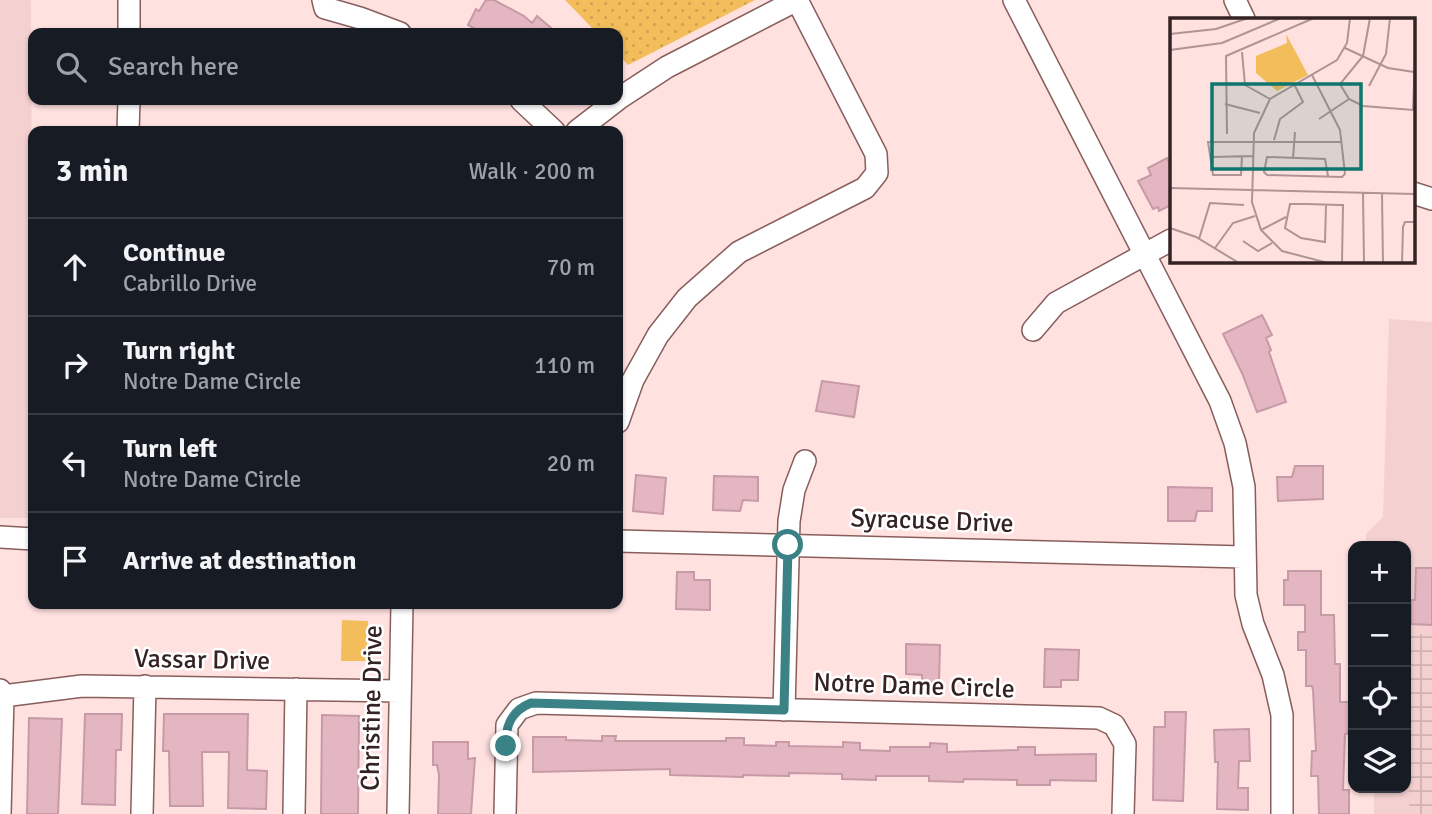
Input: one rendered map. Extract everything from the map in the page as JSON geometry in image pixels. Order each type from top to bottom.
[{"type":"street","points":[[129,0],[129,28]]},
{"type":"street","points":[[323,0],[325,8],[385,28]]},
{"type":"street","points":[[623,95],[667,67],[797,0],[876,154],[877,173],[865,188],[739,252],[687,298],[658,335],[633,380],[623,408]]},
{"type":"street","points":[[1014,0],[1220,401],[1229,426],[1244,486],[1246,596],[1253,624],[1273,675],[1280,705],[1282,814]]},
{"type":"street","points":[[1235,0],[1244,18]]},
{"type":"street","points":[[128,126],[129,105]]},
{"type":"street","points":[[526,105],[549,126]]},
{"type":"street","points":[[583,126],[610,105]]},
{"type":"street","points":[[1414,193],[1432,199]]},
{"type":"street","points":[[1033,330],[1056,303],[1170,241]]},
{"type":"street","points":[[784,710],[788,545],[794,490],[805,461]]},
{"type":"street","points":[[0,537],[28,539]]},
{"type":"street","name":"Syracuse Drive","points":[[623,541],[1244,557]]},
{"type":"street","name":"Christine Drive","points":[[398,814],[402,609]]},
{"type":"street","name":"Vassar Drive","points":[[1,693],[82,686],[400,691]]},
{"type":"street","points":[[142,814],[145,686]]},
{"type":"street","points":[[294,814],[296,689]]},
{"type":"street","points":[[0,814],[1,693]]},
{"type":"street","name":"Notre Dame Circle","points":[[505,814],[506,730],[515,713],[528,704],[1104,719],[1118,729],[1125,744],[1123,814]]},
{"type":"shaded area","points":[[0,0],[31,0],[31,28],[28,28],[28,105],[31,105],[31,126],[28,126],[28,518],[0,518]]},
{"type":"shaded area","points":[[565,0],[755,0],[628,65],[623,60],[623,28],[592,28]]},
{"type":"shaded area","points":[[1389,319],[1432,322],[1432,634],[1411,634],[1411,541],[1366,541],[1366,534],[1383,517]]},
{"type":"shaded area","points":[[342,620],[368,621],[367,661],[341,661]]},
{"type":"shaded area","points":[[1411,634],[1432,634],[1432,814],[1409,814]]},
{"type":"shaded area","points":[[1374,793],[1409,793],[1409,814],[1374,814]]},
{"type":"building","points":[[486,0],[494,0],[532,23],[537,16],[551,28],[474,28],[468,25],[476,9],[479,11]]},
{"type":"building","points":[[1167,158],[1170,164],[1170,206],[1159,211],[1158,207],[1153,209],[1138,181],[1151,175],[1148,168]]},
{"type":"building","points":[[1262,315],[1272,335],[1266,338],[1286,402],[1257,412],[1223,334]]},
{"type":"building","points":[[822,381],[859,386],[854,417],[816,411]]},
{"type":"building","points":[[1295,466],[1323,466],[1323,499],[1278,501],[1277,477],[1292,477]]},
{"type":"building","points":[[636,475],[666,478],[663,514],[633,511]]},
{"type":"building","points":[[714,476],[758,477],[758,501],[743,500],[740,511],[713,510]]},
{"type":"building","points":[[1168,487],[1212,488],[1212,511],[1197,511],[1195,521],[1168,521]]},
{"type":"building","points":[[1416,568],[1432,568],[1432,625],[1411,624],[1411,600],[1415,600]]},
{"type":"building","points":[[1288,571],[1321,571],[1321,615],[1334,615],[1335,664],[1340,664],[1340,702],[1348,702],[1343,790],[1348,790],[1349,793],[1349,814],[1319,814],[1318,776],[1311,776],[1312,751],[1316,751],[1313,690],[1312,686],[1306,686],[1306,650],[1298,650],[1298,632],[1305,632],[1305,605],[1284,605],[1284,580],[1288,580]]},
{"type":"building","points":[[677,572],[694,572],[694,580],[710,580],[710,610],[676,609]]},
{"type":"building","points":[[906,644],[940,645],[939,683],[922,682],[922,675],[906,674]]},
{"type":"building","points":[[1045,649],[1079,650],[1078,680],[1061,680],[1061,687],[1044,687]]},
{"type":"building","points":[[1165,712],[1186,712],[1183,801],[1153,800],[1154,727],[1165,727]]},
{"type":"building","points":[[85,714],[122,714],[121,750],[116,750],[115,805],[82,804]]},
{"type":"building","points":[[164,714],[248,714],[247,770],[267,771],[266,809],[228,808],[229,752],[202,752],[203,806],[170,806],[169,751],[163,751]]},
{"type":"building","points":[[322,715],[359,716],[358,814],[321,814]]},
{"type":"building","points":[[29,718],[62,719],[58,814],[27,814]]},
{"type":"building","points":[[1249,729],[1250,761],[1239,761],[1238,788],[1248,788],[1248,810],[1217,809],[1218,762],[1215,762],[1214,730]]},
{"type":"building","points":[[602,736],[616,736],[615,741],[726,741],[726,738],[744,738],[744,745],[776,746],[776,742],[789,742],[789,746],[843,747],[843,742],[860,743],[860,750],[890,751],[890,747],[930,747],[930,743],[947,744],[947,752],[1035,747],[1035,755],[1096,754],[1096,781],[1050,780],[1050,785],[1017,785],[1017,780],[929,781],[929,776],[876,776],[876,780],[842,779],[842,774],[789,773],[789,776],[743,777],[670,775],[670,769],[533,772],[533,737],[602,741]]},
{"type":"building","points":[[433,742],[468,742],[468,759],[475,758],[471,814],[438,814],[439,775],[437,765],[433,765]]},
{"type":"route","points":[[506,746],[509,721],[519,709],[531,703],[784,710],[788,545]]}]
